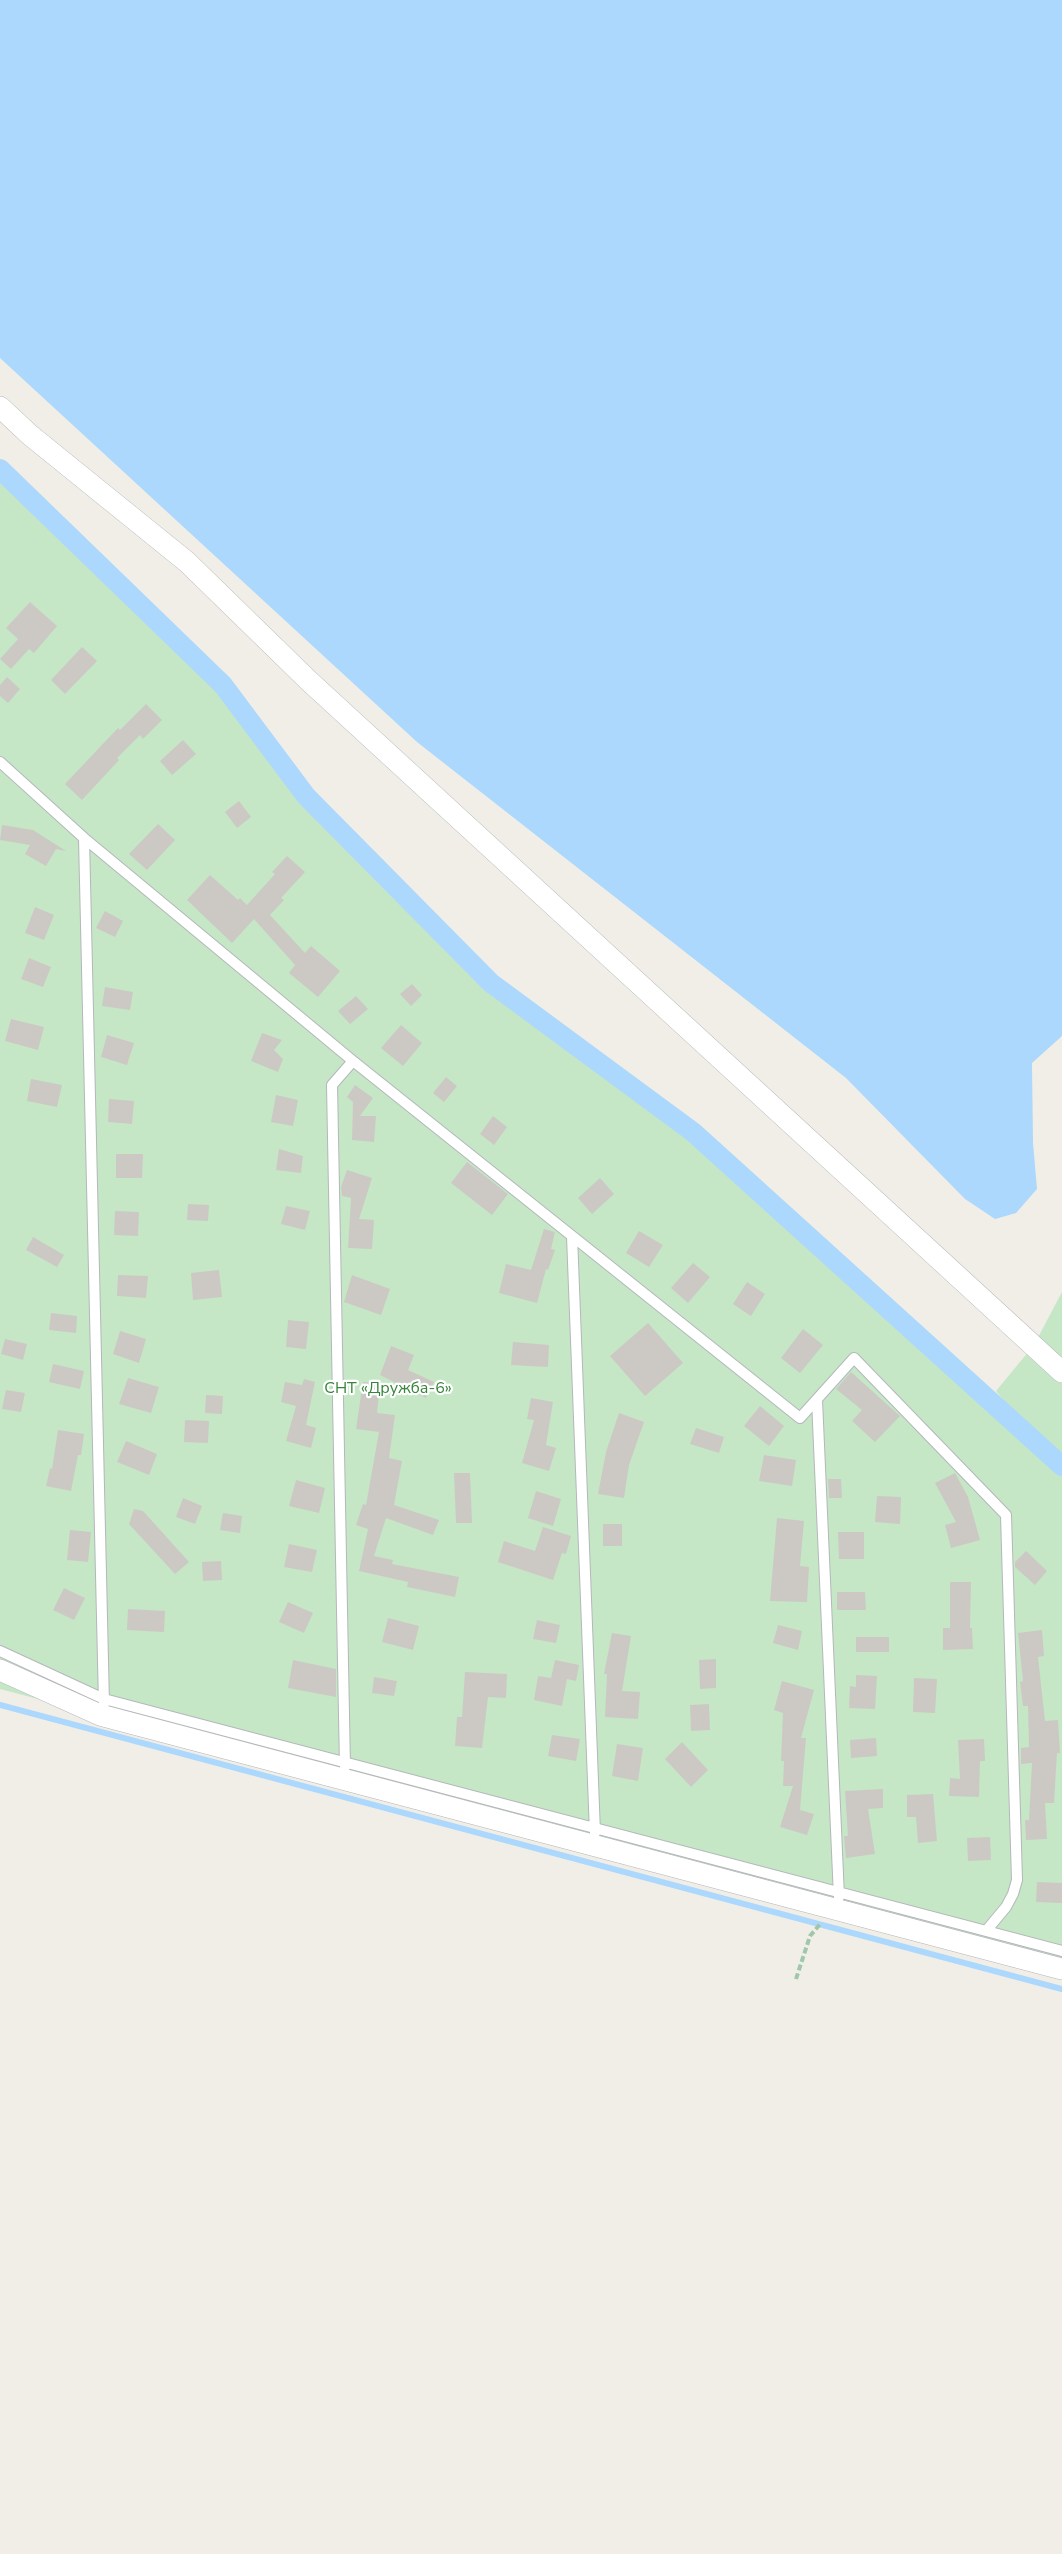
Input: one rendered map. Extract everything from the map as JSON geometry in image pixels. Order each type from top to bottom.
[{"type":"street","points":[[0,407],[187,562],[309,681],[1061,1368]]},
{"type":"street","points":[[0,1670],[104,1708],[839,1901],[1062,1969]]},
{"type":"lane","points":[[0,762],[84,838],[353,1061],[800,1418],[854,1358],[1006,1515],[1017,1880],[1006,1907],[986,1931]]},
{"type":"lane","points":[[0,1652],[104,1708],[84,838]]},
{"type":"lane","points":[[345,1771],[332,1085],[353,1061]]},
{"type":"lane","points":[[572,1236],[595,1837]]},
{"type":"lane","points":[[817,1400],[839,1901],[986,1931],[1062,1952]]},
{"type":"path","points":[[796,1979],[813,1931]]},
{"type":"green space","name":"СНТ «Дружба-6»","points":[[0,469],[223,685],[306,796],[491,983],[693,1132],[1062,1466],[1062,1969],[0,1689]]},
{"type":"green space","points":[[1062,1292],[1062,1459],[1019,1420],[996,1391],[1034,1345]]},
{"type":"water","points":[[0,0],[1062,0],[1062,1036],[1032,1063],[1033,1143],[1037,1189],[1016,1213],[995,1219],[965,1199],[846,1078],[417,742],[0,358]]},
{"type":"building","points":[[30,602],[57,626],[34,653],[29,649],[11,669],[0,659],[18,639],[6,628]]},
{"type":"building","points":[[82,647],[97,661],[65,694],[51,680]]},
{"type":"building","points":[[7,677],[20,689],[8,703],[0,696],[0,685]]},
{"type":"building","points":[[146,704],[162,720],[143,739],[140,735],[117,758],[119,760],[82,800],[65,784],[118,728],[120,730]]},
{"type":"building","points":[[183,740],[196,754],[172,775],[160,761]]},
{"type":"building","points":[[239,801],[251,817],[237,828],[225,812]]},
{"type":"building","points":[[158,824],[175,840],[147,870],[129,854]]},
{"type":"building","points":[[2,825],[33,830],[66,851],[56,849],[46,866],[25,854],[30,845],[0,840]]},
{"type":"building","points":[[287,856],[305,872],[281,898],[284,900],[270,915],[305,953],[311,946],[340,971],[318,997],[289,973],[295,965],[254,919],[232,943],[187,900],[210,875],[247,905],[275,874],[272,872]]},
{"type":"building","points":[[35,907],[54,915],[44,940],[25,933]]},
{"type":"building","points":[[105,911],[123,921],[115,937],[96,928]]},
{"type":"building","points":[[29,958],[51,967],[43,987],[21,979]]},
{"type":"building","points":[[412,984],[422,995],[411,1006],[400,994]]},
{"type":"building","points":[[105,987],[133,992],[130,1010],[102,1006]]},
{"type":"building","points":[[356,996],[368,1009],[350,1024],[338,1011]]},
{"type":"building","points":[[11,1019],[44,1027],[38,1050],[5,1041]]},
{"type":"building","points":[[401,1025],[422,1043],[403,1066],[381,1048]]},
{"type":"building","points":[[262,1033],[282,1040],[274,1050],[283,1059],[278,1072],[251,1061]]},
{"type":"building","points":[[107,1035],[134,1043],[127,1065],[101,1057]]},
{"type":"building","points":[[446,1077],[457,1086],[444,1102],[433,1093]]},
{"type":"building","points":[[31,1079],[62,1085],[57,1107],[27,1101]]},
{"type":"building","points":[[355,1085],[373,1098],[360,1116],[376,1116],[374,1142],[352,1140],[353,1102],[347,1097]]},
{"type":"building","points":[[276,1095],[298,1100],[293,1126],[271,1122]]},
{"type":"building","points":[[109,1099],[134,1101],[132,1124],[108,1122]]},
{"type":"building","points":[[493,1116],[507,1127],[494,1145],[480,1134]]},
{"type":"building","points":[[279,1149],[303,1156],[301,1173],[276,1170]]},
{"type":"building","points":[[116,1154],[143,1154],[142,1178],[116,1178]]},
{"type":"building","points":[[467,1162],[508,1194],[492,1215],[451,1183]]},
{"type":"building","points":[[347,1170],[372,1178],[359,1219],[374,1220],[372,1249],[348,1248],[351,1198],[342,1196],[341,1187]]},
{"type":"building","points":[[600,1178],[614,1194],[592,1214],[578,1198]]},
{"type":"building","points":[[188,1204],[209,1205],[208,1221],[187,1220]]},
{"type":"building","points":[[286,1206],[310,1211],[305,1230],[281,1224]]},
{"type":"building","points":[[115,1211],[139,1212],[138,1236],[114,1235]]},
{"type":"building","points":[[544,1229],[555,1232],[551,1249],[555,1250],[548,1270],[546,1269],[537,1303],[499,1293],[506,1264],[531,1270]]},
{"type":"building","points":[[639,1231],[663,1245],[649,1267],[626,1253]]},
{"type":"building","points":[[33,1237],[64,1255],[57,1267],[26,1250]]},
{"type":"building","points":[[693,1263],[710,1277],[688,1303],[671,1288]]},
{"type":"building","points":[[219,1270],[222,1297],[193,1300],[191,1273]]},
{"type":"building","points":[[118,1275],[148,1276],[146,1298],[117,1296]]},
{"type":"building","points":[[352,1275],[390,1289],[381,1315],[344,1302]]},
{"type":"building","points":[[747,1282],[765,1294],[751,1316],[733,1304]]},
{"type":"building","points":[[51,1313],[77,1316],[76,1333],[49,1330]]},
{"type":"building","points":[[288,1320],[309,1322],[306,1349],[286,1347]]},
{"type":"building","points":[[648,1323],[683,1363],[645,1396],[610,1356]]},
{"type":"building","points":[[803,1329],[823,1345],[800,1373],[781,1358]]},
{"type":"building","points":[[120,1331],[146,1339],[139,1363],[113,1354]]},
{"type":"building","points":[[5,1339],[27,1344],[23,1360],[1,1354]]},
{"type":"building","points":[[513,1342],[549,1345],[548,1367],[511,1365]]},
{"type":"building","points":[[391,1346],[414,1355],[408,1370],[434,1382],[426,1398],[380,1375]]},
{"type":"building","points":[[53,1364],[84,1371],[80,1389],[49,1382]]},
{"type":"building","points":[[851,1372],[900,1416],[875,1442],[852,1421],[862,1410],[836,1389]]},
{"type":"building","points":[[128,1378],[159,1387],[151,1413],[119,1404]]},
{"type":"building","points":[[304,1379],[315,1382],[306,1425],[316,1428],[311,1448],[286,1441],[296,1406],[281,1402],[285,1382],[302,1385]]},
{"type":"building","points":[[363,1382],[380,1383],[377,1413],[395,1415],[389,1458],[402,1461],[394,1505],[439,1520],[433,1535],[386,1518],[374,1556],[393,1560],[392,1564],[459,1577],[455,1597],[407,1587],[408,1582],[359,1571],[368,1529],[356,1525],[363,1504],[366,1505],[379,1432],[356,1429]]},
{"type":"building","points":[[6,1390],[25,1393],[21,1412],[2,1409]]},
{"type":"building","points":[[206,1395],[223,1396],[222,1414],[205,1413]]},
{"type":"building","points":[[531,1398],[553,1402],[546,1445],[556,1448],[549,1471],[522,1463],[534,1420],[527,1419]]},
{"type":"building","points":[[760,1406],[784,1426],[769,1446],[744,1426]]},
{"type":"building","points":[[619,1413],[644,1422],[629,1465],[624,1498],[598,1494],[606,1452]]},
{"type":"building","points":[[185,1420],[209,1421],[208,1443],[184,1442]]},
{"type":"building","points":[[696,1428],[724,1437],[719,1453],[690,1444]]},
{"type":"building","points":[[58,1430],[84,1434],[71,1491],[46,1486],[50,1468],[52,1469]]},
{"type":"building","points":[[126,1441],[157,1454],[149,1475],[117,1462]]},
{"type":"building","points":[[764,1455],[796,1460],[792,1486],[759,1481]]},
{"type":"building","points":[[454,1473],[470,1473],[472,1523],[456,1523]]},
{"type":"building","points":[[955,1473],[968,1497],[980,1540],[951,1548],[945,1525],[956,1522],[935,1483]]},
{"type":"building","points":[[828,1479],[841,1479],[842,1498],[829,1498]]},
{"type":"building","points":[[296,1480],[325,1488],[319,1513],[289,1506]]},
{"type":"building","points":[[536,1491],[561,1499],[553,1526],[528,1518]]},
{"type":"building","points":[[877,1496],[901,1497],[900,1524],[875,1522]]},
{"type":"building","points":[[183,1498],[202,1506],[195,1524],[176,1517]]},
{"type":"building","points":[[134,1509],[143,1511],[189,1562],[175,1574],[129,1524]]},
{"type":"building","points":[[223,1513],[242,1516],[240,1533],[220,1530]]},
{"type":"building","points":[[777,1518],[804,1521],[800,1566],[809,1567],[807,1602],[770,1601]]},
{"type":"building","points":[[603,1524],[622,1524],[622,1546],[603,1546]]},
{"type":"building","points":[[543,1527],[571,1536],[566,1554],[562,1553],[553,1580],[498,1562],[504,1541],[535,1551]]},
{"type":"building","points":[[70,1530],[91,1532],[88,1562],[67,1560]]},
{"type":"building","points":[[838,1532],[864,1532],[864,1559],[839,1559]]},
{"type":"building","points":[[289,1544],[317,1550],[312,1572],[284,1567]]},
{"type":"building","points":[[1026,1551],[1047,1571],[1035,1585],[1015,1567],[1015,1562]]},
{"type":"building","points":[[221,1561],[222,1580],[203,1581],[202,1562]]},
{"type":"building","points":[[950,1582],[971,1582],[970,1628],[972,1628],[973,1649],[943,1650],[943,1628],[950,1628]]},
{"type":"building","points":[[64,1588],[85,1598],[74,1620],[53,1610]]},
{"type":"building","points":[[837,1592],[865,1592],[866,1610],[837,1610]]},
{"type":"building","points":[[288,1602],[313,1613],[304,1633],[279,1622]]},
{"type":"building","points":[[128,1609],[165,1611],[164,1632],[127,1630]]},
{"type":"building","points":[[388,1618],[419,1626],[413,1650],[382,1642]]},
{"type":"building","points":[[537,1620],[560,1625],[556,1643],[533,1639]]},
{"type":"building","points":[[778,1625],[802,1631],[798,1650],[773,1643]]},
{"type":"building","points":[[1042,1630],[1044,1656],[1038,1657],[1045,1721],[1058,1720],[1060,1753],[1057,1753],[1054,1803],[1045,1803],[1047,1839],[1026,1840],[1025,1820],[1029,1820],[1032,1763],[1021,1764],[1021,1748],[1029,1747],[1028,1706],[1023,1706],[1018,1633]]},
{"type":"building","points":[[612,1633],[631,1636],[622,1691],[640,1692],[638,1719],[605,1717],[607,1674],[604,1674]]},
{"type":"building","points":[[856,1637],[889,1637],[889,1652],[856,1652]]},
{"type":"building","points":[[716,1659],[716,1688],[700,1689],[699,1660]]},
{"type":"building","points":[[293,1660],[336,1669],[336,1697],[288,1688]]},
{"type":"building","points":[[555,1660],[579,1665],[576,1681],[567,1679],[562,1706],[534,1700],[538,1676],[551,1678]]},
{"type":"building","points":[[465,1672],[507,1674],[506,1698],[488,1697],[482,1748],[455,1746],[457,1717],[462,1717]]},
{"type":"building","points":[[856,1675],[877,1676],[875,1709],[849,1708],[850,1686],[856,1687]]},
{"type":"building","points":[[374,1677],[397,1681],[394,1696],[372,1693]]},
{"type":"building","points":[[914,1678],[937,1679],[935,1713],[913,1712]]},
{"type":"building","points":[[782,1681],[814,1690],[801,1738],[806,1738],[800,1810],[814,1814],[807,1835],[780,1827],[793,1786],[783,1786],[784,1761],[781,1761],[783,1713],[774,1710]]},
{"type":"building","points":[[709,1704],[710,1730],[691,1731],[690,1705]]},
{"type":"building","points":[[552,1735],[580,1739],[576,1761],[548,1756]]},
{"type":"building","points":[[876,1738],[877,1756],[851,1758],[850,1740]]},
{"type":"building","points":[[984,1739],[985,1761],[980,1761],[979,1797],[949,1796],[950,1778],[960,1779],[958,1740]]},
{"type":"building","points":[[682,1742],[708,1770],[691,1787],[665,1759]]},
{"type":"building","points":[[617,1744],[643,1748],[638,1781],[612,1776]]},
{"type":"building","points":[[883,1789],[883,1808],[868,1809],[875,1854],[846,1858],[844,1836],[848,1836],[845,1791]]},
{"type":"building","points":[[933,1794],[937,1841],[918,1843],[916,1817],[907,1817],[907,1795]]},
{"type":"building","points":[[990,1837],[991,1860],[968,1861],[967,1838]]},
{"type":"building","points":[[1037,1882],[1062,1883],[1062,1903],[1036,1902]]},
{"type":"waterway","points":[[0,469],[223,685],[306,796],[491,983],[693,1132],[1062,1466]]},
{"type":"waterway","points":[[0,1705],[1062,1989]]}]
